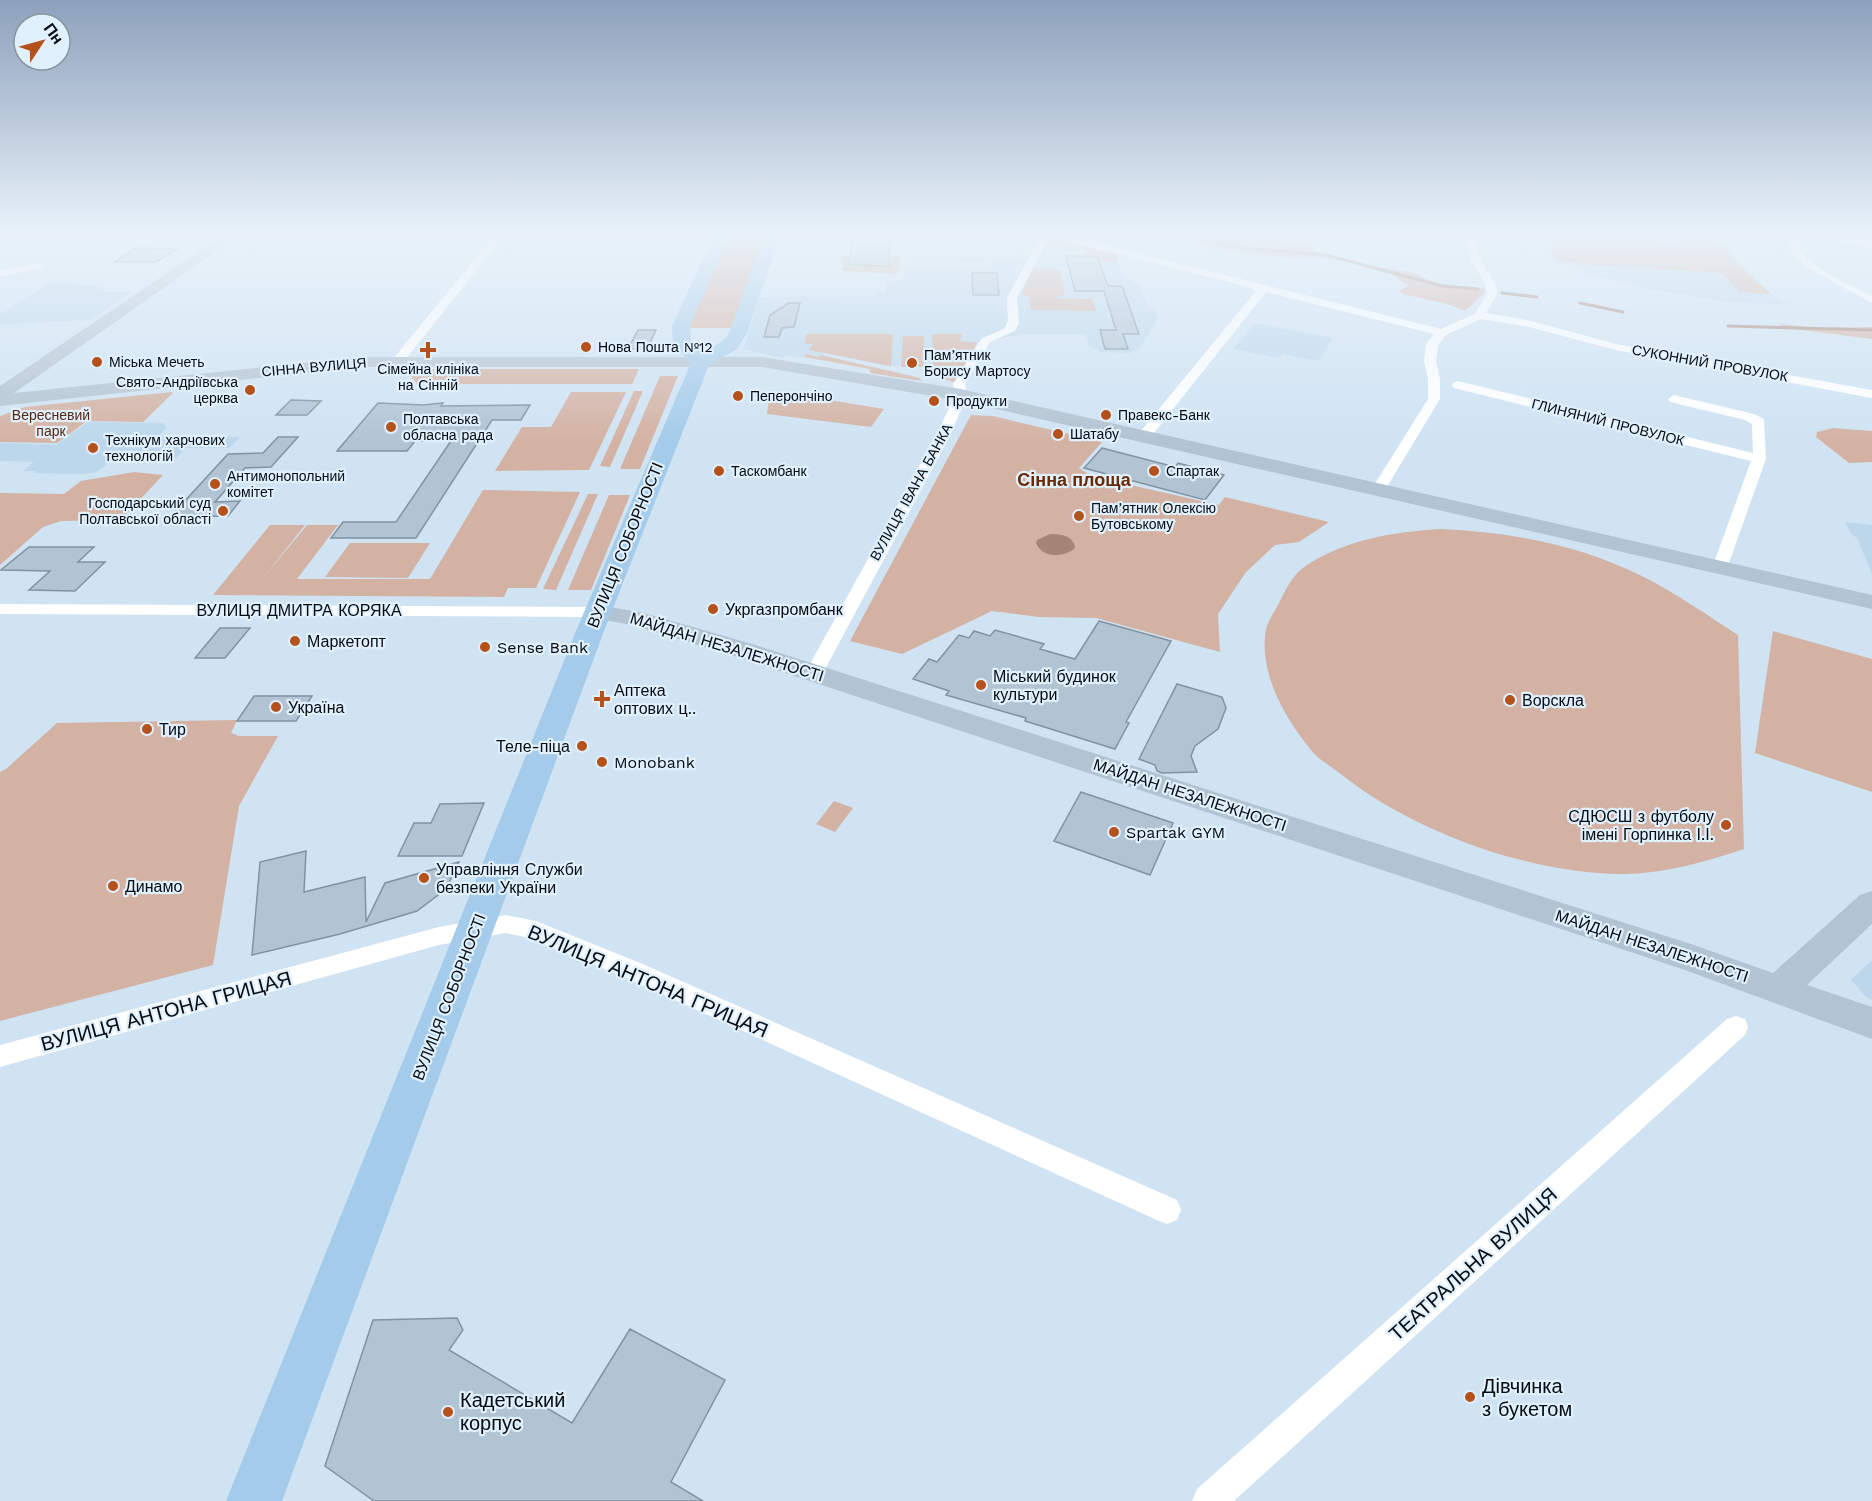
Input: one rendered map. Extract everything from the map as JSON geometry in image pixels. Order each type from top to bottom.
[{"type":"main road","points":[[0,394],[133,303]]},
{"type":"main road","points":[[691,303],[681,326],[682,344],[701,362],[762,362],[961,395],[1872,602]]},
{"type":"main road","points":[[701,362],[730,345],[738,333],[748,303]]},
{"type":"main road","name":"СІННА ВУЛИЦЯ","points":[[0,400],[305,367],[397,362],[701,362]]},
{"type":"main road","name":"ВУЛИЦЯ СОБОРНОСТІ","points":[[254,1501],[598,612],[701,362]]},
{"type":"main road","name":"МАЙДАН НЕЗАЛЕЖНОСТІ","points":[[598,612],[635,618],[814,673],[1691,958],[1872,1023]]},
{"type":"main road","points":[[1779,989],[1872,904]]},
{"type":"street","points":[[397,362],[445,303]]},
{"type":"street","name":"ВУЛИЦЯ ІВАНА БАНКА","points":[[814,673],[938,444],[961,395],[959,384],[986,340],[1009,331],[1013,322],[1012,303]]},
{"type":"street","points":[[1145,435],[1251,303]]},
{"type":"street","points":[[1322,303],[1442,333]]},
{"type":"street","points":[[1378,490],[1434,399],[1434,379],[1430,361],[1432,344],[1442,333],[1479,316],[1486,303]]},
{"type":"street","name":"СУКОННИЙ ПРОВУЛОК","points":[[1479,316],[1609,345],[1792,376],[1872,394]]},
{"type":"street","name":"ГЛИНЯНИЙ ПРОВУЛОК","points":[[1458,385],[1759,459]]},
{"type":"street","points":[[1674,399],[1756,419],[1760,422],[1762,448],[1759,459],[1720,568]]},
{"type":"street","name":"ВУЛИЦЯ ДМИТРА КОРЯКА","points":[[0,609],[598,612]]},
{"type":"street","name":"ВУЛИЦЯ АНТОНА ГРИЦАЯ","points":[[0,1056],[440,936],[506,924],[528,928],[637,972],[1167,1210]]},
{"type":"street","name":"ТЕАТРАЛЬНА ВУЛИЦЯ","points":[[1209,1501],[1736,1027]]},
{"type":"shaded area","points":[[18,303],[114,303],[90,320],[0,324],[0,314]]},
{"type":"shaded area","points":[[758,303],[1147,303],[1149,309],[1155,310],[1158,319],[1142,344],[1131,353],[1101,352],[1089,345],[1086,335],[1025,334],[977,343],[963,368],[886,366],[825,353],[818,357],[806,354],[803,358],[786,355],[783,358],[743,349]]},
{"type":"shaded area","points":[[1752,303],[1786,303],[1792,305]]},
{"type":"shaded area","points":[[1255,323],[1333,338],[1319,361],[1282,354],[1280,358],[1233,349]]},
{"type":"shaded area","name":"Технікум харчових технологій","points":[[88,422],[162,423],[167,427],[159,436],[240,437],[229,448],[186,448],[171,463],[109,462],[97,472],[82,474],[34,473],[35,471],[23,471],[34,462],[0,461],[0,443],[56,445]]},
{"type":"shaded area","points":[[1845,522],[1872,525],[1872,574],[1857,538],[1851,534]]},
{"type":"shaded area","points":[[1050,534],[1068,537],[1075,546],[1074,549],[1058,555],[1043,552],[1036,543],[1037,540]]},
{"type":"shaded area","points":[[1872,960],[1872,1000],[1867,998],[1851,980]]},
{"type":"green space","points":[[700,303],[743,303],[734,328],[689,328]]},
{"type":"green space","points":[[1030,303],[1093,303],[1096,311],[1031,310]]},
{"type":"green space","points":[[1443,303],[1473,303],[1465,311]]},
{"type":"green space","points":[[1778,324],[1820,328],[1872,327],[1872,339],[1785,328]]},
{"type":"green space","points":[[806,334],[893,334],[891,366],[809,350],[813,344],[805,344]]},
{"type":"green space","points":[[932,334],[962,334],[960,341],[977,343],[955,382],[942,379],[933,372]]},
{"type":"green space","points":[[903,336],[924,336],[924,367],[901,367]]},
{"type":"green space","points":[[806,354],[818,357],[821,355],[920,378],[921,381],[870,373],[870,369],[804,357]]},
{"type":"green space","points":[[417,369],[639,369],[632,384],[417,384],[411,377]]},
{"type":"green space","points":[[660,376],[678,376],[640,469],[620,469]]},
{"type":"green space","points":[[634,391],[643,391],[610,467],[600,466]]},
{"type":"green space","points":[[770,391],[884,409],[871,427],[767,414]]},
{"type":"green space","name":"Вересневий парк","points":[[172,392],[143,422],[87,421],[57,443],[0,442],[0,416],[25,407]]},
{"type":"green space","points":[[571,392],[626,392],[589,470],[495,471],[522,427],[551,427]]},
{"type":"green space","points":[[971,415],[993,416],[1102,442],[1079,468],[1091,476],[1219,505],[1225,497],[1329,522],[1299,542],[1275,545],[1246,572],[1218,614],[1220,652],[1096,618],[1039,617],[992,611],[902,654],[850,641]]},
{"type":"green space","points":[[1833,428],[1872,431],[1872,462],[1849,463],[1816,437],[1817,432]]},
{"type":"green space","points":[[134,472],[163,475],[121,520],[61,521],[43,527],[0,565],[0,493],[64,494],[81,481]]},
{"type":"green space","points":[[483,490],[580,492],[536,588],[508,588],[504,597],[213,595],[270,525],[305,525],[263,578],[307,525],[338,525],[297,579],[430,579]]},
{"type":"green space","points":[[588,494],[598,494],[556,590],[543,589]]},
{"type":"green space","points":[[609,495],[630,495],[591,590],[568,590]]},
{"type":"green space","name":"Ворскла","points":[[1441,529],[1519,537],[1596,556],[1644,577],[1738,635],[1744,849],[1656,872],[1625,874],[1552,867],[1514,858],[1439,832],[1371,796],[1314,754],[1283,709],[1266,662],[1266,629],[1288,586],[1307,565],[1338,549],[1371,538]]},
{"type":"green space","points":[[350,543],[430,543],[408,578],[325,577]]},
{"type":"green space","points":[[1773,631],[1872,659],[1872,792],[1755,753]]},
{"type":"green space","name":"Динамо","points":[[237,720],[231,733],[239,736],[278,736],[239,806],[213,965],[0,1021],[0,772],[57,723]]},
{"type":"green space","points":[[834,801],[853,808],[835,832],[816,824]]},
{"type":"building","points":[[789,303],[800,303],[794,327],[782,328],[779,337],[764,337],[770,315]]},
{"type":"building","points":[[1108,303],[1128,303],[1139,334],[1123,334],[1128,349],[1105,349],[1100,330],[1116,330]]},
{"type":"building","points":[[638,330],[656,330],[647,349],[628,349]]},
{"type":"building","points":[[291,400],[321,401],[307,415],[276,415]]},
{"type":"building","points":[[378,403],[423,405],[443,403],[441,406],[530,405],[521,420],[492,420],[416,538],[331,538],[343,522],[396,522],[451,441],[415,441],[407,451],[337,451]]},
{"type":"building","name":"Антимонопольний комітет","points":[[278,437],[298,437],[271,467],[245,468],[215,502],[240,501],[228,516],[170,517],[228,454],[263,453]]},
{"type":"building","name":"Спартак","points":[[1102,448],[1175,467],[1178,463],[1224,475],[1205,500],[1084,468]]},
{"type":"building","points":[[29,547],[94,547],[78,562],[105,562],[75,591],[29,590],[50,571],[1,570]]},
{"type":"building","points":[[1099,621],[1171,641],[1126,722],[1129,723],[1115,749],[1025,721],[1026,718],[946,695],[949,691],[913,679],[929,659],[937,662],[959,635],[969,638],[974,631],[990,636],[995,630],[1044,644],[1040,649],[1075,659]]},
{"type":"building","points":[[220,628],[250,628],[225,658],[195,658]]},
{"type":"building","points":[[1177,684],[1222,697],[1226,708],[1218,729],[1195,746],[1191,756],[1197,772],[1162,773],[1157,771],[1155,765],[1139,759]]},
{"type":"building","name":"Україна","points":[[254,696],[312,696],[296,721],[237,721]]},
{"type":"building","name":"Spartak GYM","points":[[1081,792],[1173,823],[1150,875],[1054,841]]},
{"type":"building","points":[[484,803],[462,856],[398,856],[414,823],[431,823],[440,804]]},
{"type":"building","name":"Управління Служби безпеки України","points":[[306,851],[304,892],[365,877],[366,922],[385,883],[459,862],[446,889],[417,911],[340,934],[252,955],[260,862]]},
{"type":"building","name":"Кадетський корпус","points":[[457,1318],[463,1330],[449,1350],[572,1423],[630,1329],[725,1380],[671,1482],[703,1501],[374,1501],[325,1466],[373,1320]]},
{"type":"waterway","points":[[1580,303],[1623,312]]},
{"type":"waterway","points":[[1728,326],[1872,330]]},
{"type":"place","name":"Нова Пошта №12","points":[[586,347]]},
{"type":"place","name":"Сімейна клініка на Сінній","points":[[428,350]]},
{"type":"place","name":"Міська Мечеть","points":[[97,362]]},
{"type":"place","name":"Пам’ятник Борису Мартосу","points":[[912,363]]},
{"type":"place","name":"Свято-Андріївська церква","points":[[250,390]]},
{"type":"place","name":"Пеперончіно","points":[[738,396]]},
{"type":"place","name":"Продукти","points":[[934,401]]},
{"type":"place","name":"Правекс-Банк","points":[[1106,415]]},
{"type":"place","name":"Полтавська обласна рада","points":[[391,427]]},
{"type":"place","name":"Шатабу","points":[[1058,434]]},
{"type":"place","name":"Технікум харчових технологій","points":[[93,448]]},
{"type":"place","name":"Таскомбанк","points":[[719,471]]},
{"type":"place","name":"Спартак","points":[[1154,471]]},
{"type":"place","name":"Антимонопольний комітет","points":[[215,484]]},
{"type":"place","name":"Господарський суд Полтавської області","points":[[223,511]]},
{"type":"place","name":"Пам’ятник Олексію Бутовському","points":[[1079,516]]},
{"type":"place","name":"Укргазпромбанк","points":[[713,609]]},
{"type":"place","name":"Маркетопт","points":[[295,641]]},
{"type":"place","name":"Sense Bank","points":[[485,647]]},
{"type":"place","name":"Міський будинок культури","points":[[981,685]]},
{"type":"place","name":"Аптека оптових ц..","points":[[602,699]]},
{"type":"place","name":"Ворскла","points":[[1510,700]]},
{"type":"place","name":"Україна","points":[[276,707]]},
{"type":"place","name":"Тир","points":[[147,729]]},
{"type":"place","name":"Теле-піца","points":[[582,746]]},
{"type":"place","name":"Monobank","points":[[602,762]]},
{"type":"place","name":"СДЮСШ з футболу імені Горпинка І.І.","points":[[1726,825]]},
{"type":"place","name":"Spartak GYM","points":[[1114,832]]},
{"type":"place","name":"Управління Служби безпеки України","points":[[424,878]]},
{"type":"place","name":"Динамо","points":[[113,886]]},
{"type":"place","name":"Дівчинка з букетом","points":[[1470,1397]]},
{"type":"place","name":"Кадетський корпус","points":[[448,1412]]},
{"type":"district","name":"Сінна площа","points":[[1074,479]]}]
